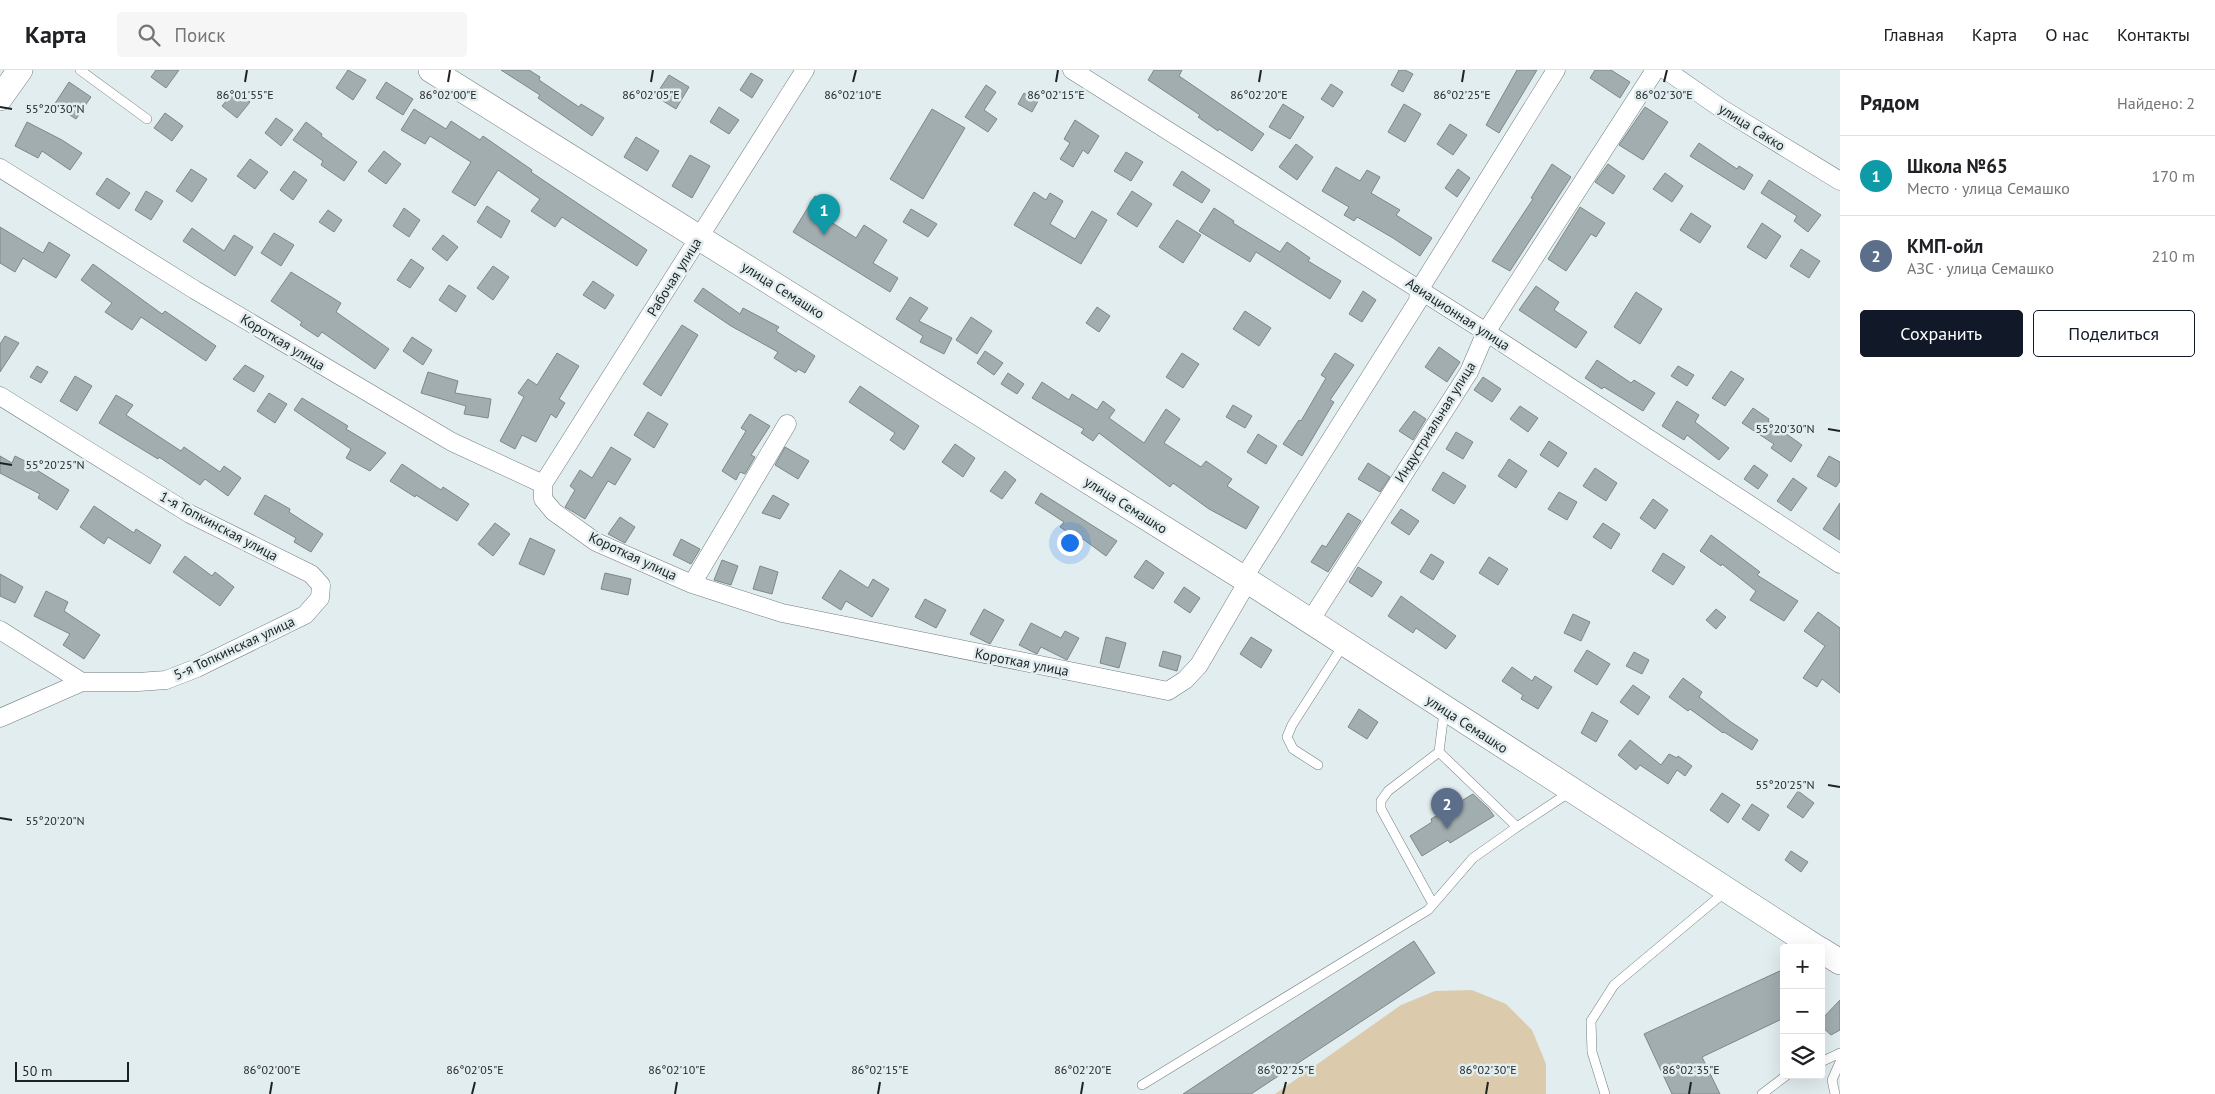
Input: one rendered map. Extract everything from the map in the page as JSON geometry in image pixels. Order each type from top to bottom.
[{"type":"main road","points":[[0,98],[20,70]]},
{"type":"main road","name":"улица Семашко","points":[[431,70],[1246,580],[1811,944]]},
{"type":"main road","points":[[1825,953],[1840,962]]},
{"type":"street","name":"Рабочая улица","points":[[543,484],[805,70]]},
{"type":"street","name":"Авиационная улица","points":[[1072,70],[1486,332],[1840,564]]},
{"type":"street","points":[[1246,580],[1418,301],[1419,290],[1556,70]]},
{"type":"street","name":"Индустриальная улица","points":[[1310,621],[1468,372],[1486,332],[1655,70]]},
{"type":"street","name":"улица Сакко","points":[[1666,70],[1719,107],[1840,181]]},
{"type":"street","name":"Короткая улица","points":[[0,168],[196,290],[452,442],[543,484],[543,499],[554,512],[596,542],[692,584],[792,615],[1168,691],[1185,680],[1199,665],[1246,580]]},
{"type":"street","name":"1-я Топкинская улица","points":[[0,396],[190,514],[311,574]]},
{"type":"street","points":[[692,584],[787,424]]},
{"type":"street","name":"5-я Топкинская улица","points":[[0,718],[82,682],[166,680],[197,668],[305,615],[320,598],[321,585],[311,574]]},
{"type":"street","points":[[0,630],[82,682]]},
{"type":"lane","points":[[80,70],[147,119]]},
{"type":"lane","points":[[1318,765],[1293,749],[1287,737],[1292,725],[1344,644]]},
{"type":"lane","points":[[1433,904],[1381,809],[1381,801],[1388,791],[1439,752],[1444,709]]},
{"type":"lane","points":[[1439,752],[1517,827]]},
{"type":"lane","points":[[1142,1085],[1428,910],[1474,858],[1571,791]]},
{"type":"lane","points":[[1605,1094],[1592,1052],[1591,1021],[1614,985],[1727,890]]},
{"type":"lane","points":[[1825,1060],[1840,1053]]},
{"type":"lane","points":[[1835,1094],[1832,1080],[1840,1062]]},
{"type":"lane","points":[[1762,1094],[1782,1079]]},
{"type":"shaded area","points":[[1472,990],[1506,1004],[1532,1030],[1546,1064],[1546,1094],[1275,1094],[1401,1005],[1435,991]]},
{"type":"building","points":[[156,70],[179,70],[166,88],[151,77]]},
{"type":"building","points":[[348,70],[366,80],[353,100],[336,88]]},
{"type":"building","points":[[501,70],[529,70],[540,77],[539,80],[579,107],[581,104],[604,118],[592,136],[538,98],[540,95]]},
{"type":"building","points":[[1154,70],[1182,70],[1179,76],[1264,134],[1252,151],[1219,129],[1218,131],[1198,117],[1200,115],[1148,80]]},
{"type":"building","points":[[1399,70],[1405,70],[1413,74],[1403,92],[1391,85]]},
{"type":"building","points":[[1517,70],[1537,70],[1499,133],[1486,125]]},
{"type":"building","points":[[1595,70],[1611,70],[1630,82],[1620,98],[1590,78]]},
{"type":"building","points":[[751,73],[763,80],[752,98],[740,90]]},
{"type":"building","points":[[669,75],[689,87],[676,109],[655,96]]},
{"type":"building","points":[[69,82],[91,97],[76,119],[54,105]]},
{"type":"building","points":[[386,82],[413,99],[403,115],[376,98]]},
{"type":"building","points":[[1331,84],[1343,92],[1333,107],[1321,99]]},
{"type":"building","points":[[986,85],[996,92],[984,110],[997,119],[988,132],[965,117]]},
{"type":"building","points":[[235,90],[250,102],[237,118],[222,106]]},
{"type":"building","points":[[1024,93],[1038,101],[1032,112],[1018,104]]},
{"type":"building","points":[[1283,104],[1304,117],[1290,139],[1269,127]]},
{"type":"building","points":[[1404,104],[1421,114],[1405,142],[1388,132]]},
{"type":"building","points":[[719,107],[739,120],[729,134],[710,122]]},
{"type":"building","points":[[1645,107],[1668,122],[1643,160],[1619,145]]},
{"type":"building","points":[[414,109],[446,129],[451,121],[480,140],[483,136],[532,170],[531,172],[647,250],[637,266],[562,217],[555,227],[531,211],[540,199],[498,170],[475,206],[452,192],[471,162],[430,136],[425,144],[401,130]]},
{"type":"building","points":[[932,109],[965,128],[923,199],[890,179]]},
{"type":"building","points":[[165,113],[183,126],[172,141],[154,128]]},
{"type":"building","points":[[276,118],[293,130],[281,146],[265,133]]},
{"type":"building","points":[[1075,120],[1099,136],[1088,154],[1083,150],[1073,167],[1060,159],[1070,143],[1064,139]]},
{"type":"building","points":[[27,122],[62,140],[82,153],[70,170],[42,151],[38,158],[15,146]]},
{"type":"building","points":[[306,122],[322,134],[321,136],[357,162],[344,181],[321,165],[323,161],[293,140]]},
{"type":"building","points":[[1450,124],[1467,135],[1453,155],[1437,144]]},
{"type":"building","points":[[636,137],[659,151],[647,171],[624,157]]},
{"type":"building","points":[[1699,143],[1737,169],[1739,166],[1753,175],[1744,190],[1690,156]]},
{"type":"building","points":[[1296,144],[1313,157],[1297,180],[1279,167]]},
{"type":"building","points":[[384,151],[401,164],[386,184],[368,171]]},
{"type":"building","points":[[1126,152],[1143,162],[1131,181],[1114,171]]},
{"type":"building","points":[[690,155],[710,166],[692,198],[672,186]]},
{"type":"building","points":[[250,159],[268,172],[255,189],[237,176]]},
{"type":"building","points":[[1552,164],[1571,177],[1510,271],[1492,261],[1533,199],[1531,198]]},
{"type":"building","points":[[1608,164],[1625,176],[1613,194],[1595,182]]},
{"type":"building","points":[[1336,167],[1360,181],[1367,170],[1380,177],[1371,193],[1400,210],[1396,215],[1432,238],[1420,256],[1357,217],[1354,221],[1344,215],[1349,207],[1322,191]]},
{"type":"building","points":[[191,169],[207,179],[192,202],[176,191]]},
{"type":"building","points":[[1458,169],[1470,178],[1457,197],[1445,188]]},
{"type":"building","points":[[294,171],[307,180],[293,200],[280,190]]},
{"type":"building","points":[[1182,171],[1210,190],[1202,203],[1173,185]]},
{"type":"building","points":[[1665,173],[1683,186],[1672,202],[1653,189]]},
{"type":"building","points":[[107,178],[130,193],[119,209],[96,194]]},
{"type":"building","points":[[1769,180],[1821,215],[1808,232],[1794,221],[1797,216],[1761,193]]},
{"type":"building","points":[[146,191],[163,201],[151,220],[135,210]]},
{"type":"building","points":[[1132,191],[1152,204],[1137,227],[1117,214]]},
{"type":"building","points":[[1034,192],[1046,200],[1050,193],[1063,201],[1050,224],[1075,239],[1092,211],[1107,220],[1081,264],[1014,225]]},
{"type":"building","points":[[815,196],[835,208],[828,220],[856,238],[864,225],[887,240],[873,263],[898,278],[890,292],[793,232]]},
{"type":"building","points":[[487,206],[510,221],[501,238],[477,222]]},
{"type":"building","points":[[1580,207],[1605,223],[1596,237],[1591,234],[1566,271],[1548,259]]},
{"type":"building","points":[[404,208],[420,220],[409,237],[393,226]]},
{"type":"building","points":[[1214,208],[1234,221],[1233,223],[1280,252],[1287,242],[1310,258],[1308,261],[1341,281],[1330,299],[1256,252],[1250,262],[1199,231]]},
{"type":"building","points":[[911,209],[937,224],[928,237],[903,222]]},
{"type":"building","points":[[328,210],[342,220],[334,232],[319,222]]},
{"type":"building","points":[[1691,213],[1711,226],[1700,243],[1680,230]]},
{"type":"building","points":[[1177,220],[1201,235],[1183,263],[1159,247]]},
{"type":"building","points":[[1762,223],[1781,236],[1766,259],[1747,247]]},
{"type":"building","points":[[0,227],[43,253],[49,242],[70,255],[56,278],[23,258],[15,272],[0,263]]},
{"type":"building","points":[[192,228],[224,251],[234,235],[253,247],[235,276],[183,241]]},
{"type":"building","points":[[274,233],[294,245],[281,266],[261,253]]},
{"type":"building","points":[[443,235],[458,247],[447,261],[432,249]]},
{"type":"building","points":[[1801,249],[1820,261],[1809,278],[1790,266]]},
{"type":"building","points":[[411,259],[424,268],[410,288],[397,280]]},
{"type":"building","points":[[93,264],[162,314],[165,311],[216,346],[206,361],[141,317],[132,330],[105,312],[112,303],[81,280]]},
{"type":"building","points":[[493,266],[509,277],[493,300],[477,288]]},
{"type":"building","points":[[291,272],[341,303],[336,312],[389,349],[375,369],[322,332],[318,337],[300,325],[302,322],[271,301]]},
{"type":"building","points":[[593,281],[614,295],[605,309],[583,295]]},
{"type":"building","points":[[449,285],[466,296],[456,312],[439,300]]},
{"type":"building","points":[[1536,286],[1559,302],[1554,310],[1587,332],[1576,348],[1519,310]]},
{"type":"building","points":[[703,288],[740,314],[743,308],[779,327],[776,331],[815,356],[805,373],[798,369],[796,372],[774,358],[778,352],[731,326],[694,301]]},
{"type":"building","points":[[1363,291],[1376,300],[1362,322],[1349,314]]},
{"type":"building","points":[[1636,292],[1662,309],[1640,344],[1614,327]]},
{"type":"building","points":[[910,297],[928,308],[919,321],[952,338],[944,354],[920,342],[923,336],[896,319]]},
{"type":"building","points":[[1097,307],[1110,316],[1099,332],[1086,323]]},
{"type":"building","points":[[1245,311],[1271,328],[1259,346],[1233,329]]},
{"type":"building","points":[[971,317],[992,331],[977,354],[956,340]]},
{"type":"building","points":[[682,325],[698,335],[661,396],[643,384]]},
{"type":"building","points":[[5,336],[19,343],[0,372],[0,344]]},
{"type":"building","points":[[412,337],[432,350],[423,365],[403,351]]},
{"type":"building","points":[[1439,347],[1460,362],[1447,382],[1425,367]]},
{"type":"building","points":[[985,351],[1003,363],[994,375],[977,363]]},
{"type":"building","points":[[557,353],[579,366],[559,399],[565,403],[556,418],[551,414],[536,442],[522,435],[515,449],[500,441],[524,397],[518,393],[528,379],[537,385]]},
{"type":"building","points":[[1182,353],[1199,364],[1183,388],[1166,377]]},
{"type":"building","points":[[1335,353],[1354,365],[1330,400],[1334,402],[1302,456],[1283,444],[1299,420],[1301,421],[1326,378],[1321,375]]},
{"type":"building","points":[[1597,360],[1631,383],[1634,380],[1655,393],[1643,411],[1604,387],[1602,389],[1585,378]]},
{"type":"building","points":[[245,365],[264,376],[254,392],[233,379]]},
{"type":"building","points":[[37,366],[48,372],[41,383],[30,377]]},
{"type":"building","points":[[1678,366],[1694,375],[1687,386],[1671,376]]},
{"type":"building","points":[[1731,371],[1744,379],[1725,406],[1712,398]]},
{"type":"building","points":[[428,372],[458,381],[455,393],[491,399],[488,418],[464,414],[466,406],[421,393]]},
{"type":"building","points":[[1008,373],[1024,384],[1017,394],[1001,384]]},
{"type":"building","points":[[75,376],[92,386],[77,411],[60,401]]},
{"type":"building","points":[[1483,377],[1501,389],[1492,402],[1474,390]]},
{"type":"building","points":[[1042,382],[1069,400],[1072,394],[1097,410],[1103,401],[1115,410],[1109,418],[1144,443],[1166,409],[1180,419],[1164,443],[1201,467],[1206,461],[1232,479],[1227,486],[1259,507],[1246,529],[1209,509],[1173,483],[1170,487],[1099,433],[1093,441],[1081,433],[1084,429],[1032,398]]},
{"type":"building","points":[[860,386],[919,426],[904,450],[890,440],[895,433],[849,402]]},
{"type":"building","points":[[269,393],[287,404],[275,423],[257,411]]},
{"type":"building","points":[[116,395],[133,405],[126,415],[181,451],[184,447],[220,472],[224,466],[241,478],[228,496],[205,479],[200,485],[159,457],[158,459],[99,423]]},
{"type":"building","points":[[302,398],[348,426],[346,429],[386,453],[370,471],[346,458],[351,449],[294,410]]},
{"type":"building","points":[[1677,401],[1699,415],[1695,422],[1729,448],[1719,460],[1687,435],[1684,440],[1662,426]]},
{"type":"building","points":[[1233,405],[1252,416],[1245,428],[1226,417]]},
{"type":"building","points":[[1520,406],[1538,418],[1528,432],[1510,419]]},
{"type":"building","points":[[1753,408],[1802,445],[1791,462],[1771,448],[1774,444],[1742,423]]},
{"type":"building","points":[[1414,411],[1426,419],[1413,440],[1399,431]]},
{"type":"building","points":[[648,412],[668,424],[654,448],[634,435]]},
{"type":"building","points":[[750,414],[770,426],[751,455],[755,457],[745,474],[740,472],[736,480],[722,471],[746,431],[741,428]]},
{"type":"building","points":[[1456,432],[1473,442],[1463,459],[1446,449]]},
{"type":"building","points":[[1258,434],[1277,446],[1266,464],[1247,452]]},
{"type":"building","points":[[1549,441],[1567,453],[1558,467],[1540,455]]},
{"type":"building","points":[[955,444],[975,458],[963,477],[942,462]]},
{"type":"building","points":[[611,447],[631,459],[615,485],[608,481],[585,519],[565,507],[575,490],[570,486],[580,470],[592,478]]},
{"type":"building","points":[[785,447],[809,461],[798,479],[775,465]]},
{"type":"building","points":[[0,456],[12,463],[15,456],[33,465],[32,467],[69,490],[57,510],[38,498],[40,494],[0,473]]},
{"type":"building","points":[[1829,456],[1840,462],[1840,481],[1836,487],[1817,476]]},
{"type":"building","points":[[1509,459],[1527,471],[1516,488],[1498,476]]},
{"type":"building","points":[[1368,463],[1390,477],[1380,492],[1358,479]]},
{"type":"building","points":[[402,464],[441,490],[443,487],[469,504],[457,521],[390,481]]},
{"type":"building","points":[[1754,465],[1768,475],[1758,489],[1744,479]]},
{"type":"building","points":[[1595,468],[1617,483],[1606,501],[1583,486]]},
{"type":"building","points":[[1005,471],[1016,480],[1002,499],[990,491]]},
{"type":"building","points":[[1443,472],[1466,486],[1454,504],[1432,490]]},
{"type":"building","points":[[1793,478],[1807,488],[1791,511],[1777,501]]},
{"type":"building","points":[[1559,492],[1577,502],[1567,520],[1548,509]]},
{"type":"building","points":[[1041,493],[1117,541],[1106,556],[1083,539],[1081,541],[1060,527],[1064,522],[1035,503]]},
{"type":"building","points":[[265,495],[290,509],[289,512],[323,534],[311,552],[294,542],[296,538],[254,514]]},
{"type":"building","points":[[773,495],[789,504],[780,519],[762,513]]},
{"type":"building","points":[[1653,499],[1668,510],[1655,529],[1640,518]]},
{"type":"building","points":[[1840,503],[1840,540],[1823,529]]},
{"type":"building","points":[[94,506],[134,533],[136,529],[161,545],[150,564],[108,537],[104,544],[80,527]]},
{"type":"building","points":[[1401,509],[1419,521],[1409,535],[1391,523]]},
{"type":"building","points":[[1348,513],[1361,521],[1328,572],[1311,562],[1322,545],[1326,547]]},
{"type":"building","points":[[620,517],[635,527],[625,543],[608,534]]},
{"type":"building","points":[[495,523],[510,534],[493,556],[478,544]]},
{"type":"building","points":[[1603,523],[1620,534],[1611,549],[1593,537]]},
{"type":"building","points":[[1711,535],[1760,572],[1757,575],[1798,601],[1784,621],[1750,600],[1756,591],[1722,564],[1721,566],[1700,551]]},
{"type":"building","points":[[530,538],[555,550],[544,575],[519,564]]},
{"type":"building","points":[[681,539],[700,549],[691,564],[673,555]]},
{"type":"building","points":[[1663,553],[1685,567],[1673,585],[1652,571]]},
{"type":"building","points":[[1431,554],[1444,562],[1433,580],[1420,572]]},
{"type":"building","points":[[185,556],[212,576],[215,572],[234,587],[220,606],[173,572]]},
{"type":"building","points":[[1489,557],[1508,569],[1498,585],[1479,573]]},
{"type":"building","points":[[722,560],[738,566],[731,585],[714,580]]},
{"type":"building","points":[[1146,560],[1164,573],[1153,589],[1134,577]]},
{"type":"building","points":[[760,566],[778,572],[772,594],[753,589]]},
{"type":"building","points":[[1358,567],[1382,582],[1372,597],[1349,582]]},
{"type":"building","points":[[840,570],[868,588],[873,579],[889,589],[872,617],[846,601],[841,610],[822,598]]},
{"type":"building","points":[[605,573],[631,579],[628,595],[601,589]]},
{"type":"building","points":[[0,574],[23,587],[15,603],[0,596]]},
{"type":"building","points":[[1184,587],[1200,598],[1190,613],[1174,602]]},
{"type":"building","points":[[46,591],[68,602],[64,611],[100,635],[84,659],[63,645],[70,634],[34,616]]},
{"type":"building","points":[[1401,596],[1456,636],[1446,649],[1416,628],[1413,633],[1388,616]]},
{"type":"building","points":[[925,599],[946,610],[936,628],[915,617]]},
{"type":"building","points":[[984,609],[1004,620],[990,644],[970,634]]},
{"type":"building","points":[[1716,609],[1726,617],[1716,629],[1706,620]]},
{"type":"building","points":[[1818,612],[1840,628],[1840,693],[1822,679],[1817,687],[1803,678],[1825,646],[1804,631]]},
{"type":"building","points":[[1573,614],[1590,622],[1581,641],[1564,633]]},
{"type":"building","points":[[1031,623],[1061,638],[1065,631],[1079,638],[1067,660],[1041,647],[1037,654],[1019,645]]},
{"type":"building","points":[[1106,637],[1126,643],[1119,668],[1100,663]]},
{"type":"building","points":[[1251,637],[1272,650],[1261,668],[1240,654]]},
{"type":"building","points":[[1587,650],[1610,664],[1597,685],[1574,671]]},
{"type":"building","points":[[1163,651],[1181,656],[1177,671],[1159,666]]},
{"type":"building","points":[[1634,652],[1649,660],[1642,674],[1626,666]]},
{"type":"building","points":[[1512,667],[1532,681],[1535,676],[1552,687],[1538,709],[1521,699],[1523,695],[1502,681]]},
{"type":"building","points":[[1683,678],[1702,692],[1699,697],[1758,740],[1752,750],[1723,733],[1690,709],[1688,711],[1669,697]]},
{"type":"building","points":[[1633,685],[1650,697],[1638,715],[1620,702]]},
{"type":"building","points":[[1359,709],[1378,722],[1367,739],[1348,727]]},
{"type":"building","points":[[1592,712],[1608,721],[1596,742],[1581,733]]},
{"type":"building","points":[[1630,740],[1661,765],[1669,754],[1677,758],[1678,756],[1692,766],[1685,776],[1677,770],[1668,784],[1640,765],[1636,770],[1618,755]]},
{"type":"building","points":[[1798,791],[1814,803],[1803,818],[1787,807]]},
{"type":"building","points":[[1722,793],[1740,805],[1728,823],[1710,810]]},
{"type":"building","points":[[1473,794],[1494,816],[1450,843],[1448,840],[1422,856],[1410,836],[1432,822],[1431,819]]},
{"type":"building","points":[[1752,804],[1769,815],[1759,831],[1742,819]]},
{"type":"building","points":[[1791,851],[1808,862],[1801,872],[1785,860]]},
{"type":"building","points":[[1414,941],[1435,973],[1251,1094],[1183,1094]]},
{"type":"building","points":[[1780,971],[1780,1020],[1702,1057],[1720,1094],[1672,1094],[1644,1034]]},
{"type":"building","points":[[1840,1000],[1840,1030],[1831,1035],[1825,1030],[1825,1016]]},
{"type":"place","name":"Школа №65","points":[[824,235]]},
{"type":"place","name":"КМП-ойл","points":[[1447,829]]}]
